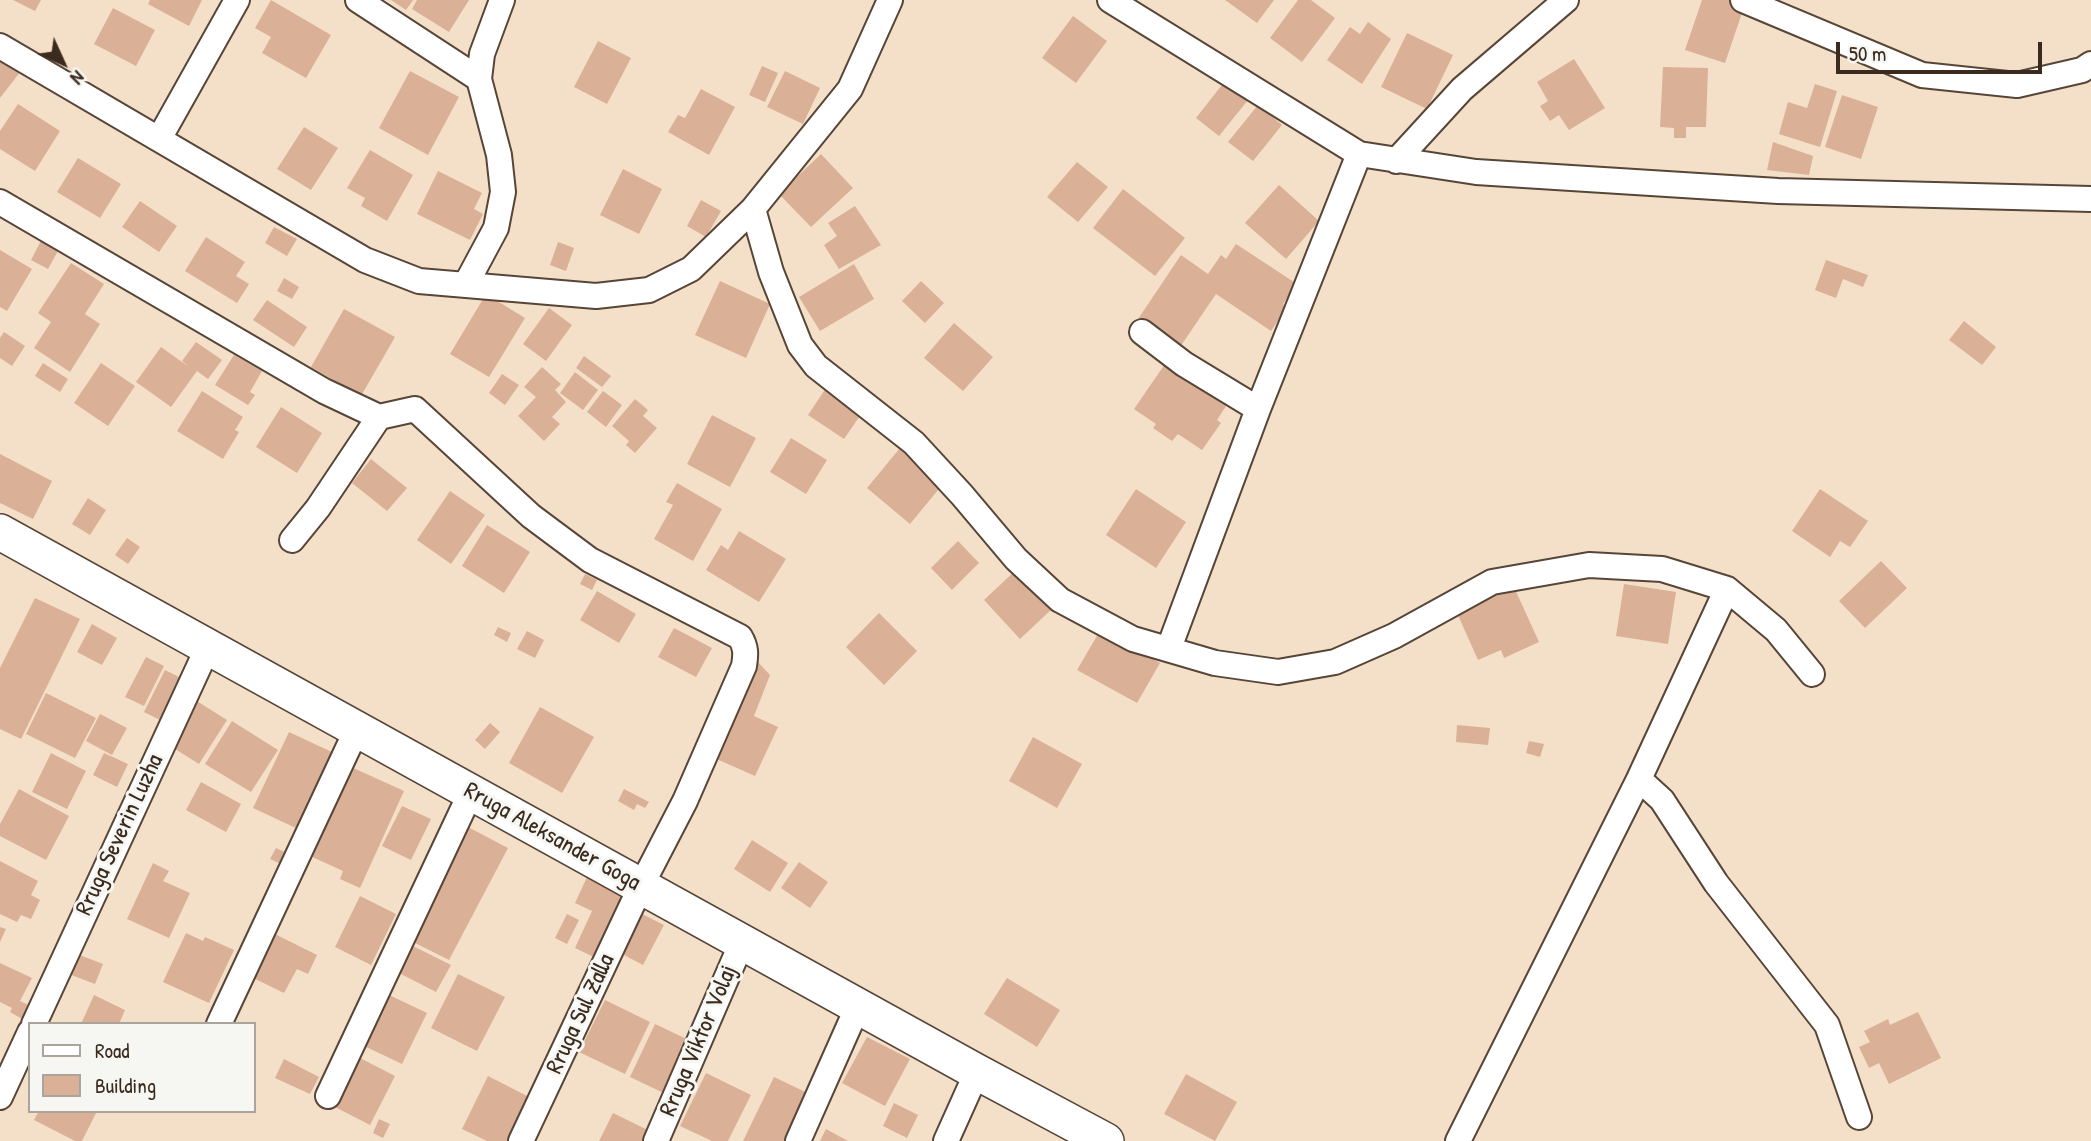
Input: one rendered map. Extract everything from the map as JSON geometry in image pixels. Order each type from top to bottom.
[{"type":"main road","name":"Rruga Aleksander Goga","points":[[0,532],[1106,1141]]},
{"type":"street","points":[[159,139],[237,0]]},
{"type":"street","points":[[358,0],[479,79]]},
{"type":"street","points":[[466,284],[496,228],[503,192],[499,155],[479,79],[482,54],[502,0]]},
{"type":"street","points":[[0,46],[365,260],[419,281],[596,296],[649,290],[691,269],[753,209],[850,89],[890,0]]},
{"type":"street","points":[[1110,0],[1323,130],[1359,155],[1476,172],[1778,191],[2091,199]]},
{"type":"street","points":[[1396,161],[1462,89],[1566,0]]},
{"type":"street","points":[[1743,0],[1922,75],[2017,85],[2082,69],[2091,64]]},
{"type":"street","points":[[1169,648],[1258,409],[1359,155]]},
{"type":"street","points":[[0,202],[324,391],[379,417],[318,508],[292,540]]},
{"type":"street","points":[[753,209],[771,272],[800,345],[816,366],[914,443],[1016,559],[1060,600],[1133,639],[1215,663],[1278,672],[1335,662],[1394,636],[1492,582],[1589,565],[1662,569],[1727,589],[1776,630],[1812,674]]},
{"type":"street","points":[[1142,332],[1184,364],[1258,409]]},
{"type":"street","name":"Rruga Sul Zalla","points":[[379,417],[415,409],[531,516],[590,560],[740,636],[746,653],[744,666],[685,801],[641,886],[521,1141]]},
{"type":"street","points":[[1459,1139],[1639,779],[1727,589]]},
{"type":"street","name":"Rruga Severin Luzha","points":[[35,1022],[208,647]]},
{"type":"street","points":[[220,1022],[356,729]]},
{"type":"street","points":[[1639,779],[1662,800],[1716,883],[1827,1025],[1858,1117]]},
{"type":"street","points":[[328,1096],[471,792]]},
{"type":"street","name":"Rruga Viktor Volaj","points":[[656,1141],[741,942]]},
{"type":"street","points":[[797,1141],[858,1006]]},
{"type":"street","points":[[0,1097],[28,1036]]},
{"type":"street","points":[[946,1141],[977,1072]]},
{"type":"building","points":[[13,0],[41,0],[35,11]]},
{"type":"building","points":[[150,0],[202,0],[189,26],[148,4]]},
{"type":"building","points":[[271,0],[331,35],[306,78],[262,53],[271,37],[255,28]]},
{"type":"building","points":[[391,0],[413,0],[406,10]]},
{"type":"building","points":[[417,0],[469,0],[449,32],[412,9]]},
{"type":"building","points":[[1225,0],[1274,0],[1257,23]]},
{"type":"building","points":[[1298,0],[1311,0],[1335,18],[1302,62],[1270,38]]},
{"type":"building","points":[[1702,0],[1735,0],[1745,4],[1725,63],[1685,50]]},
{"type":"building","points":[[113,8],[155,30],[136,66],[94,44]]},
{"type":"building","points":[[1073,16],[1107,41],[1076,83],[1042,58]]},
{"type":"building","points":[[1368,22],[1391,39],[1362,84],[1327,60],[1350,27],[1360,34]]},
{"type":"building","points":[[1407,33],[1453,55],[1427,109],[1381,87]]},
{"type":"building","points":[[598,41],[631,58],[607,104],[574,87]]},
{"type":"building","points":[[0,56],[21,71],[0,98]]},
{"type":"building","points":[[1574,59],[1605,108],[1569,130],[1559,115],[1550,121],[1540,106],[1548,101],[1537,82]]},
{"type":"building","points":[[762,66],[778,73],[765,102],[749,95]]},
{"type":"building","points":[[1663,67],[1708,68],[1706,127],[1686,127],[1686,138],[1674,138],[1674,128],[1660,127]]},
{"type":"building","points":[[410,71],[459,97],[428,155],[379,128]]},
{"type":"building","points":[[785,71],[820,88],[803,124],[767,107]]},
{"type":"building","points":[[1225,81],[1248,100],[1219,136],[1196,118]]},
{"type":"building","points":[[1815,84],[1837,91],[1820,147],[1779,134],[1788,102],[1807,108]]},
{"type":"building","points":[[701,89],[735,107],[709,155],[668,132],[678,115],[685,118]]},
{"type":"building","points":[[1842,95],[1878,107],[1861,159],[1825,147]]},
{"type":"building","points":[[18,104],[60,131],[35,171],[0,149],[0,131]]},
{"type":"building","points":[[1258,105],[1282,125],[1253,161],[1228,142]]},
{"type":"building","points":[[304,127],[338,148],[311,190],[277,169]]},
{"type":"building","points":[[1773,142],[1813,156],[1809,175],[1767,170]]},
{"type":"building","points":[[370,150],[413,175],[387,221],[361,206],[365,198],[347,188]]},
{"type":"building","points":[[821,154],[853,188],[811,227],[779,194]]},
{"type":"building","points":[[78,158],[121,184],[100,218],[57,192]]},
{"type":"building","points":[[1077,162],[1108,187],[1078,222],[1047,197]]},
{"type":"building","points":[[623,169],[662,189],[639,234],[600,215]]},
{"type":"building","points":[[438,171],[482,193],[474,209],[483,214],[470,240],[417,214]]},
{"type":"building","points":[[1279,185],[1319,221],[1286,259],[1245,223]]},
{"type":"building","points":[[1123,189],[1185,238],[1155,276],[1093,228]]},
{"type":"building","points":[[701,200],[721,211],[706,237],[687,226]]},
{"type":"building","points":[[140,201],[177,226],[159,252],[122,227]]},
{"type":"building","points":[[855,206],[881,245],[839,269],[824,245],[837,236],[828,223]]},
{"type":"building","points":[[274,227],[297,239],[287,256],[265,243]]},
{"type":"building","points":[[206,237],[245,262],[236,276],[249,284],[237,303],[185,271]]},
{"type":"building","points":[[42,239],[59,249],[48,269],[31,260]]},
{"type":"building","points":[[558,242],[574,248],[566,271],[550,265]]},
{"type":"building","points":[[1236,244],[1297,284],[1283,304],[1287,307],[1271,331],[1216,294],[1178,350],[1136,322],[1181,255],[1208,274],[1221,255],[1226,259]]},
{"type":"building","points":[[0,250],[32,269],[7,311],[0,307]]},
{"type":"building","points":[[1826,260],[1868,275],[1863,287],[1843,279],[1836,298],[1815,290]]},
{"type":"building","points":[[71,263],[104,284],[85,314],[100,324],[70,372],[34,348],[51,322],[38,313]]},
{"type":"building","points":[[854,264],[874,299],[820,331],[799,297]]},
{"type":"building","points":[[284,278],[299,287],[292,299],[277,291]]},
{"type":"building","points":[[720,281],[770,304],[746,358],[695,335]]},
{"type":"building","points":[[921,281],[944,303],[925,323],[902,301]]},
{"type":"building","points":[[486,294],[525,318],[489,377],[450,354]]},
{"type":"building","points":[[267,300],[307,327],[294,347],[253,320]]},
{"type":"building","points":[[549,308],[572,325],[546,361],[523,344]]},
{"type":"building","points":[[344,309],[395,337],[361,396],[311,367]]},
{"type":"building","points":[[1964,321],[1996,347],[1982,365],[1949,340]]},
{"type":"building","points":[[954,323],[993,357],[963,391],[924,358]]},
{"type":"building","points":[[4,332],[25,346],[12,366],[0,358],[0,338]]},
{"type":"building","points":[[196,342],[222,360],[208,379],[197,371],[171,407],[136,382],[161,347],[189,367],[182,361]]},
{"type":"building","points":[[234,355],[262,371],[250,392],[255,395],[248,405],[215,385]]},
{"type":"building","points":[[584,356],[611,376],[602,387],[576,368]]},
{"type":"building","points":[[43,363],[68,379],[60,392],[35,376]]},
{"type":"building","points":[[101,363],[135,386],[108,426],[74,403]]},
{"type":"building","points":[[1165,364],[1226,406],[1217,420],[1221,423],[1202,450],[1178,434],[1172,441],[1153,428],[1156,424],[1134,409]]},
{"type":"building","points":[[542,367],[561,384],[555,390],[566,402],[552,417],[560,424],[544,441],[518,416],[536,397],[524,387]]},
{"type":"building","points":[[575,372],[598,390],[583,410],[560,393]]},
{"type":"building","points":[[502,374],[519,385],[505,405],[489,393]]},
{"type":"building","points":[[828,385],[864,410],[844,439],[808,415]]},
{"type":"building","points":[[202,391],[243,417],[235,430],[239,432],[223,459],[177,431]]},
{"type":"building","points":[[603,391],[622,405],[606,427],[587,412]]},
{"type":"building","points":[[635,399],[648,410],[643,416],[657,428],[635,453],[626,445],[629,441],[612,426]]},
{"type":"building","points":[[281,407],[322,433],[297,473],[256,447]]},
{"type":"building","points":[[712,415],[756,438],[730,487],[687,464]]},
{"type":"building","points":[[791,438],[827,460],[806,494],[770,472]]},
{"type":"building","points":[[900,448],[943,484],[910,524],[867,488]]},
{"type":"building","points":[[0,454],[52,481],[33,519],[0,503]]},
{"type":"building","points":[[371,459],[407,488],[387,511],[352,483]]},
{"type":"building","points":[[677,483],[722,509],[693,561],[654,539],[673,505],[666,502]]},
{"type":"building","points":[[1136,489],[1186,522],[1156,568],[1106,535]]},
{"type":"building","points":[[1820,489],[1868,521],[1850,547],[1840,541],[1830,557],[1792,531]]},
{"type":"building","points":[[450,491],[485,515],[451,564],[417,540]]},
{"type":"building","points":[[88,498],[106,510],[90,535],[72,524]]},
{"type":"building","points":[[487,525],[530,552],[504,593],[462,566]]},
{"type":"building","points":[[739,531],[786,559],[759,602],[706,570],[721,545],[728,550]]},
{"type":"building","points":[[127,538],[140,547],[128,564],[115,555]]},
{"type":"building","points":[[958,541],[979,563],[952,590],[931,568]]},
{"type":"building","points":[[1881,561],[1907,588],[1865,628],[1839,601]]},
{"type":"building","points":[[1018,568],[1054,607],[1020,639],[984,600]]},
{"type":"building","points":[[585,574],[597,580],[592,590],[580,584]]},
{"type":"building","points":[[1624,584],[1676,592],[1668,644],[1616,636]]},
{"type":"building","points":[[1514,587],[1539,642],[1504,658],[1501,650],[1478,660],[1457,613]]},
{"type":"building","points":[[597,591],[636,614],[619,643],[580,620]]},
{"type":"building","points":[[35,598],[80,619],[21,739],[0,729],[0,668]]},
{"type":"building","points":[[879,613],[917,651],[884,685],[846,647]]},
{"type":"building","points":[[92,624],[117,638],[102,665],[77,652]]},
{"type":"building","points":[[498,627],[511,633],[507,642],[494,635]]},
{"type":"building","points":[[674,628],[712,648],[696,677],[658,657]]},
{"type":"building","points":[[1101,629],[1160,663],[1137,703],[1077,670]]},
{"type":"building","points":[[527,631],[544,640],[535,658],[517,649]]},
{"type":"building","points":[[146,657],[164,666],[144,706],[125,697]]},
{"type":"building","points":[[757,661],[770,675],[754,716],[778,727],[755,776],[712,757]]},
{"type":"building","points":[[165,670],[187,681],[166,723],[144,712]]},
{"type":"building","points":[[46,693],[96,718],[75,758],[26,734]]},
{"type":"building","points":[[192,698],[227,720],[199,764],[164,742]]},
{"type":"building","points":[[540,707],[594,737],[562,793],[509,763]]},
{"type":"building","points":[[100,714],[127,728],[112,755],[86,741]]},
{"type":"building","points":[[232,721],[278,750],[251,792],[205,764]]},
{"type":"building","points":[[490,723],[500,732],[485,749],[475,740]]},
{"type":"building","points":[[1457,725],[1490,728],[1488,745],[1456,742]]},
{"type":"building","points":[[289,732],[334,753],[298,829],[253,808]]},
{"type":"building","points":[[1033,737],[1082,764],[1057,808],[1009,781]]},
{"type":"building","points":[[1529,741],[1544,744],[1540,757],[1526,753]]},
{"type":"building","points":[[51,753],[86,771],[67,809],[32,792]]},
{"type":"building","points":[[104,753],[128,764],[117,787],[93,775]]},
{"type":"building","points":[[349,766],[404,791],[360,888],[340,879],[343,871],[308,855]]},
{"type":"building","points":[[201,782],[241,804],[226,832],[186,810]]},
{"type":"building","points":[[19,789],[69,816],[46,860],[0,836],[0,824]]},
{"type":"building","points":[[624,789],[649,802],[645,808],[637,804],[634,810],[618,801]]},
{"type":"building","points":[[402,806],[431,819],[411,860],[382,846]]},
{"type":"building","points":[[466,826],[508,848],[449,960],[407,939]]},
{"type":"building","points":[[752,840],[788,863],[770,892],[734,869]]},
{"type":"building","points":[[276,848],[287,853],[281,864],[270,859]]},
{"type":"building","points":[[0,861],[38,881],[31,895],[40,900],[31,919],[21,915],[17,922],[0,914]]},
{"type":"building","points":[[799,862],[828,882],[810,908],[781,888]]},
{"type":"building","points":[[153,863],[169,871],[163,881],[190,893],[169,938],[127,919]]},
{"type":"building","points":[[588,875],[627,893],[596,958],[575,948],[592,911],[575,903]]},
{"type":"building","points":[[360,896],[396,914],[371,965],[335,947]]},
{"type":"building","points":[[567,914],[579,920],[567,944],[555,938]]},
{"type":"building","points":[[642,914],[664,925],[643,965],[622,954]]},
{"type":"building","points":[[0,927],[6,929],[0,942]]},
{"type":"building","points":[[269,931],[317,955],[308,974],[297,969],[284,993],[247,975]]},
{"type":"building","points":[[186,933],[203,941],[205,937],[234,950],[209,1003],[163,982]]},
{"type":"building","points":[[413,946],[451,965],[436,992],[399,973]]},
{"type":"building","points":[[77,954],[103,964],[95,984],[69,974]]},
{"type":"building","points":[[0,963],[32,978],[20,1001],[31,1006],[24,1020],[10,1012],[12,1008],[0,1002]]},
{"type":"building","points":[[458,974],[505,997],[477,1051],[431,1028]]},
{"type":"building","points":[[1007,978],[1060,1010],[1037,1047],[984,1014]]},
{"type":"building","points":[[387,994],[427,1013],[402,1064],[362,1045]]},
{"type":"building","points":[[94,995],[125,1010],[120,1022],[82,1022]]},
{"type":"building","points":[[605,1000],[650,1022],[625,1074],[579,1052]]},
{"type":"building","points":[[1918,1012],[1941,1058],[1889,1084],[1879,1063],[1869,1068],[1859,1047],[1870,1042],[1864,1031],[1888,1019],[1890,1025]]},
{"type":"building","points":[[655,1024],[695,1043],[670,1096],[630,1077]]},
{"type":"building","points":[[867,1037],[910,1059],[885,1106],[842,1083]]},
{"type":"building","points":[[360,1058],[395,1076],[370,1125],[335,1107]]},
{"type":"building","points":[[284,1059],[319,1077],[310,1094],[275,1078]]},
{"type":"building","points":[[706,1073],[751,1095],[728,1141],[712,1141],[680,1126]]},
{"type":"building","points":[[1186,1074],[1237,1102],[1215,1141],[1164,1114]]},
{"type":"building","points":[[488,1076],[533,1099],[512,1141],[487,1141],[462,1129]]},
{"type":"building","points":[[774,1077],[816,1097],[794,1141],[743,1141]]},
{"type":"building","points":[[894,1103],[918,1115],[907,1138],[883,1126]]},
{"type":"building","points":[[38,1113],[96,1113],[82,1141],[75,1141],[34,1120]]},
{"type":"building","points":[[613,1113],[658,1135],[655,1141],[599,1141]]},
{"type":"building","points":[[379,1119],[390,1124],[383,1138],[373,1133]]},
{"type":"building","points":[[826,1129],[848,1141],[820,1141]]}]
